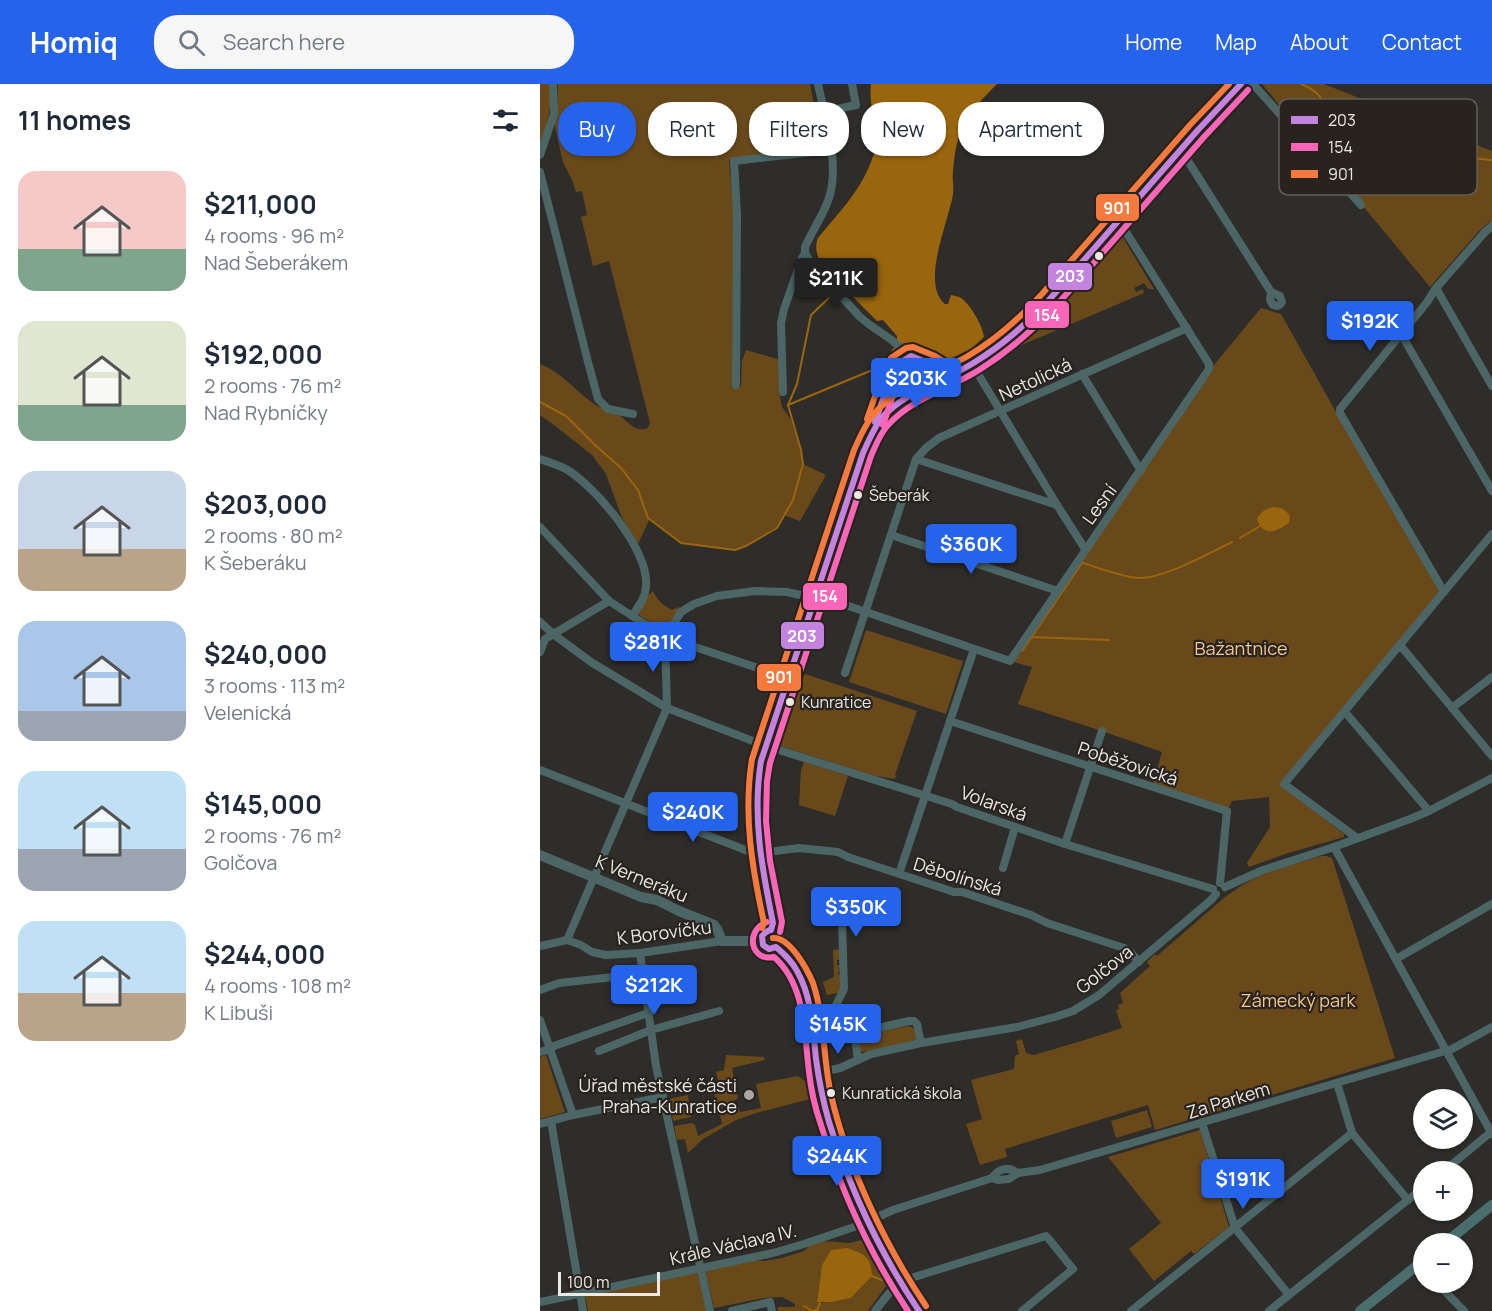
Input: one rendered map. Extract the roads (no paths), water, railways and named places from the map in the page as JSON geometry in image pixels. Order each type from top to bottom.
[{"type":"main road","points":[[1458,1233],[1492,1205]]},
{"type":"main road","points":[[1360,1311],[1413,1272]]},
{"type":"street","points":[[540,155],[554,114],[553,84]]},
{"type":"street","points":[[818,84],[821,102]]},
{"type":"street","points":[[849,106],[856,105],[852,84]]},
{"type":"street","points":[[771,930],[773,923],[760,854],[758,775],[863,453],[874,429],[882,418],[904,399],[972,364],[1004,343],[1025,325],[1240,84]]},
{"type":"street","points":[[1253,84],[1279,113]]},
{"type":"street","points":[[1181,150],[1271,292]]},
{"type":"street","points":[[736,385],[737,215],[734,161],[778,156]]},
{"type":"street","points":[[832,156],[829,199],[805,247],[811,263],[860,317],[911,356],[939,368],[947,377]]},
{"type":"street","points":[[540,172],[598,399],[608,409],[633,414]]},
{"type":"street","points":[[1352,195],[1361,205]]},
{"type":"street","points":[[1119,220],[1187,328]]},
{"type":"street","points":[[1444,592],[1340,413],[1340,409],[1429,300],[1436,288],[1492,226]]},
{"type":"street","points":[[783,392],[782,317],[802,258],[806,253]]},
{"type":"street","points":[[1436,288],[1492,386]]},
{"type":"street","name":"Lesní","points":[[974,648],[1010,661],[1209,369],[1209,364],[1187,328]]},
{"type":"street","name":"Netolická","points":[[845,673],[916,459],[926,448],[939,438],[1187,328]]},
{"type":"street","points":[[1401,334],[1492,491]]},
{"type":"street","points":[[972,364],[1085,549]]},
{"type":"street","points":[[1082,374],[1141,471]]},
{"type":"street","points":[[540,459],[566,470],[582,482],[612,511],[633,544],[644,568],[646,585],[644,597],[632,616]]},
{"type":"street","points":[[916,459],[1057,505]]},
{"type":"street","points":[[540,527],[609,601],[665,637],[788,678]]},
{"type":"street","points":[[1357,838],[1284,784],[1492,534]]},
{"type":"street","points":[[891,535],[1058,591]]},
{"type":"street","points":[[540,946],[567,940],[667,708],[665,637],[681,612],[694,604],[717,596],[755,591],[787,592],[809,597],[822,597],[974,648],[899,874]]},
{"type":"street","points":[[540,652],[545,639],[609,601]]},
{"type":"street","name":"Volarská","points":[[540,622],[591,662],[667,708],[766,746],[952,804],[1214,892]]},
{"type":"street","points":[[1400,645],[1492,756]]},
{"type":"street","points":[[1452,708],[1492,677]]},
{"type":"street","points":[[1345,712],[1429,811]]},
{"type":"street","name":"Poběžovická","points":[[950,721],[1227,811],[1222,885]]},
{"type":"street","points":[[1065,843],[1102,731]]},
{"type":"street","points":[[540,770],[760,854]]},
{"type":"street","points":[[1222,885],[1410,819],[1492,778]]},
{"type":"street","points":[[1003,867],[1015,827]]},
{"type":"street","points":[[1334,847],[1492,1133],[1457,1161]]},
{"type":"street","name":"Děbolínská","points":[[760,854],[797,848],[838,852],[954,892],[963,892],[1124,948],[1139,962]]},
{"type":"street","name":"K Verneráku","points":[[540,855],[641,897],[657,900],[714,925],[722,941]]},
{"type":"street","name":"Golčova","points":[[858,1060],[871,1054],[921,1043],[1017,1027],[1073,1011],[1099,995],[1211,900],[1215,884],[1222,885]]},
{"type":"street","points":[[1396,959],[1492,904]]},
{"type":"street","points":[[842,920],[844,989],[834,1009],[845,1024],[854,1030],[874,1029],[914,1021],[917,1024],[921,1043]]},
{"type":"street","points":[[771,930],[776,932],[780,941],[772,949],[767,948],[761,941],[763,934],[771,930]]},
{"type":"street","name":"K Borovíčku","points":[[567,940],[606,956],[722,941],[761,941]]},
{"type":"street","points":[[776,947],[791,960],[808,999],[821,1073],[821,1094],[863,1223],[919,1311]]},
{"type":"street","points":[[640,953],[656,1066],[710,1311]]},
{"type":"street","points":[[540,990],[559,983],[642,974]]},
{"type":"street","points":[[599,1051],[651,1030],[719,1011]]},
{"type":"street","points":[[540,1052],[648,1013]]},
{"type":"street","points":[[540,1020],[573,1115]]},
{"type":"street","name":"Za Parkem","points":[[863,1223],[893,1210],[992,1178],[999,1170],[1006,1168],[1018,1173],[1040,1170],[1446,1051],[1492,1027]]},
{"type":"street","points":[[821,1073],[858,1060],[854,1030]]},
{"type":"street","points":[[1337,1083],[1352,1133],[1407,1200]]},
{"type":"street","points":[[540,1124],[663,1097]]},
{"type":"street","points":[[551,1121],[583,1311]]},
{"type":"street","points":[[1202,1123],[1235,1228],[1289,1295]]},
{"type":"street","points":[[1131,1311],[1352,1133]]},
{"type":"street","points":[[1269,1311],[1413,1195]]},
{"type":"street","name":"Krále Václava IV.","points":[[540,1302],[773,1252],[804,1244],[863,1223]]},
{"type":"street","points":[[875,1311],[889,1292],[901,1282],[912,1277],[1043,1237],[1048,1238],[1073,1269],[1022,1311]]},
{"type":"street","points":[[1447,1293],[1464,1311]]},
{"type":"street","points":[[732,1311],[770,1302],[772,1311]]},
{"type":"waterway","points":[[1301,84],[1321,99]]},
{"type":"waterway","points":[[1477,159],[1492,160]]},
{"type":"waterway","points":[[540,402],[566,416],[621,468],[638,490],[648,518],[681,543],[735,550],[746,546],[777,528],[793,500],[803,464],[788,405],[797,384],[811,315],[833,294]]},
{"type":"waterway","points":[[788,405],[882,366],[894,349]]},
{"type":"waterway","points":[[1240,538],[1260,526]]},
{"type":"waterway","points":[[1080,562],[1125,576],[1148,577],[1186,564],[1232,542]]},
{"type":"waterway","points":[[1022,651],[1082,563]]},
{"type":"waterway","points":[[1032,637],[1109,640]]},
{"type":"waterway","points":[[872,1276],[882,1280]]},
{"type":"waterway","points":[[804,1306],[813,1311],[817,1310],[820,1303]]},
{"type":"place","name":"Šeberák","points":[[858,495]]},
{"type":"place","name":"Kunratice","points":[[790,702]]},
{"type":"place","name":"Kunratická škola","points":[[831,1093]]},
{"type":"place","name":"Úřad městské části Praha-Kunratice","points":[[749,1095]]},
{"type":"park label","name":"Bažantnice","points":[[1241,648]]},
{"type":"park label","name":"Zámecký park","points":[[1298,1000]]}]
